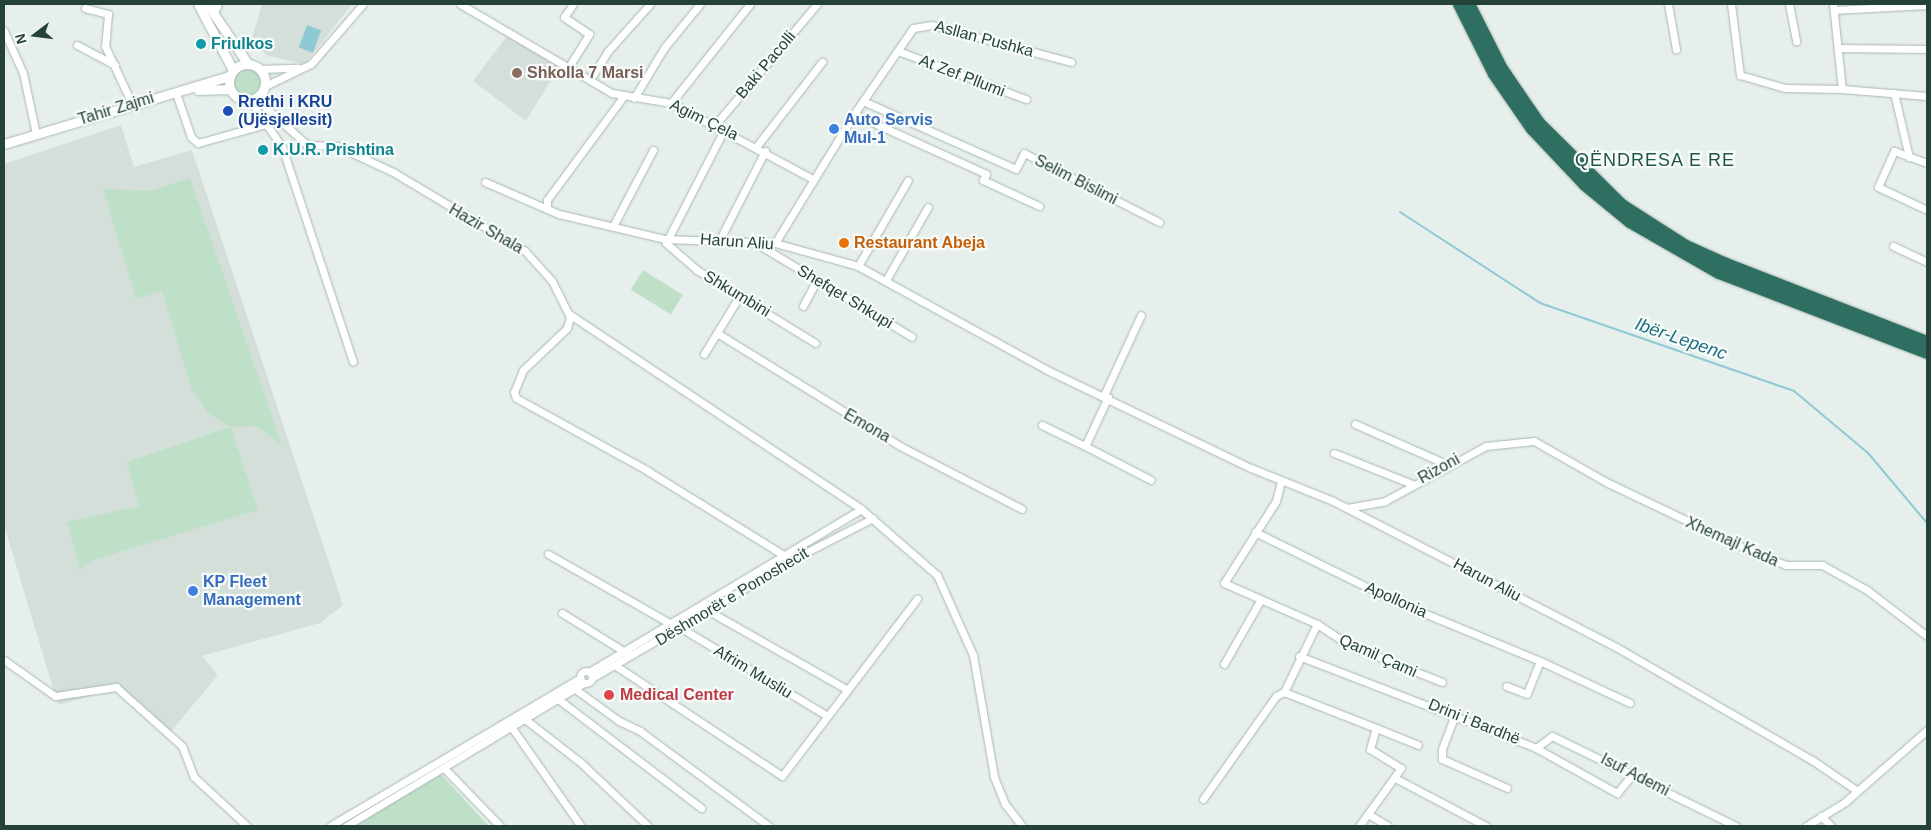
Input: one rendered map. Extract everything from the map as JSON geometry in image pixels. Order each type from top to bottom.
[{"type":"highway","points":[[1459,4],[1494,74],[1532,129],[1585,185],[1630,222],[1719,272],[1927,353]]},
{"type":"highway","points":[[1469,4],[1497,62],[1539,123],[1622,205],[1705,255],[1927,342]]},
{"type":"street","points":[[198,4],[231,73],[230,89],[238,98],[252,99],[265,86],[312,63],[363,4]]},
{"type":"street","points":[[207,4],[248,64],[260,69],[301,68]]},
{"type":"street","points":[[214,12],[218,4]]},
{"type":"street","points":[[356,4],[356,13]]},
{"type":"street","name":"Agim Çela","points":[[460,4],[568,68],[623,97],[671,103],[766,151],[813,179]]},
{"type":"street","points":[[568,68],[588,34],[564,17],[573,4]]},
{"type":"street","points":[[590,80],[608,51],[650,4]]},
{"type":"street","points":[[634,98],[664,48],[700,4]]},
{"type":"street","points":[[671,103],[750,4]]},
{"type":"street","name":"Baki Pacolli","points":[[715,125],[817,4]]},
{"type":"street","points":[[1668,4],[1676,49]]},
{"type":"street","points":[[1731,4],[1740,75],[1785,88],[1842,89],[1927,96]]},
{"type":"street","points":[[1789,4],[1796,41]]},
{"type":"street","points":[[1842,89],[1834,7],[1927,5]]},
{"type":"street","points":[[84,8],[108,14],[104,41],[132,104]]},
{"type":"street","name":"Asllan Pushka","points":[[775,243],[854,114],[913,28],[926,24],[1071,62]]},
{"type":"street","points":[[4,31],[23,73],[36,134]]},
{"type":"street","points":[[77,45],[115,65]]},
{"type":"street","points":[[1838,48],[1927,49]]},
{"type":"street","name":"At Zef Pllumi","points":[[898,51],[1026,99]]},
{"type":"street","points":[[756,147],[822,62]]},
{"type":"street","points":[[231,73],[248,64]]},
{"type":"street","points":[[260,69],[265,86]]},
{"type":"street","name":"Tahir Zajmi","points":[[4,144],[231,73]]},
{"type":"street","name":"Tahir Zajmi","points":[[4,150],[207,87],[230,89]]},
{"type":"street","points":[[1894,93],[1909,157]]},
{"type":"street","points":[[177,96],[191,137],[198,143],[266,124]]},
{"type":"street","points":[[547,209],[547,200],[623,97]]},
{"type":"street","points":[[252,99],[266,124],[282,146],[353,362]]},
{"type":"street","name":"Hazir Shala","points":[[252,99],[307,145],[337,146],[393,172],[510,240],[539,264],[569,314]]},
{"type":"street","name":"Selim Bislimi","points":[[863,101],[1016,169],[1024,153],[1158,222]]},
{"type":"street","points":[[854,114],[986,174],[983,180],[1039,206]]},
{"type":"street","points":[[664,239],[724,130]]},
{"type":"street","points":[[613,226],[653,150]]},
{"type":"street","points":[[720,239],[766,151]]},
{"type":"street","points":[[1927,163],[1894,151],[1878,188],[1927,210]]},
{"type":"street","points":[[858,266],[908,180]]},
{"type":"street","name":"Harun Aliu","points":[[485,182],[547,209],[664,239],[720,239],[775,243],[858,266],[1045,369],[1106,396],[1281,481],[1347,508],[1637,658],[1812,760],[1856,790]]},
{"type":"street","points":[[886,280],[928,207]]},
{"type":"street","name":"Shkumbini","points":[[664,239],[697,270],[815,343]]},
{"type":"street","name":"Shefqet Shkupi","points":[[751,241],[912,337]]},
{"type":"street","points":[[1894,246],[1927,262]]},
{"type":"street","points":[[803,306],[817,280]]},
{"type":"street","points":[[704,354],[740,295]]},
{"type":"street","points":[[785,556],[648,471],[516,398],[514,392],[523,370],[567,328],[569,314],[862,509],[919,554],[944,586],[973,655],[994,777],[1005,804],[1022,826]]},
{"type":"street","points":[[1085,446],[1141,315]]},
{"type":"street","name":"Emona","points":[[717,333],[900,446],[1022,509]]},
{"type":"street","points":[[1042,424],[1151,480]]},
{"type":"street","points":[[1355,424],[1446,464]]},
{"type":"street","name":"Rizoni","points":[[1347,508],[1384,501],[1446,464],[1495,444],[1534,441]]},
{"type":"street","name":"Xhemajl Kada","points":[[1534,441],[1608,483],[1759,556],[1786,565],[1822,565],[1867,590],[1927,636]]},
{"type":"street","points":[[1334,453],[1412,484]]},
{"type":"street","points":[[1255,532],[1276,501],[1281,481]]},
{"type":"street","name":"Dëshmorët e Ponoshecit","points":[[653,640],[672,624],[706,608],[813,544],[862,509]]},
{"type":"street","name":"Dëshmorët e Ponoshecit","points":[[346,826],[591,675],[653,640],[680,628],[706,608],[785,556],[873,518]]},
{"type":"street","name":"Qamil Çami","points":[[1255,532],[1224,583],[1260,601],[1316,624],[1349,645],[1442,682]]},
{"type":"street","name":"Apollonia","points":[[1255,532],[1388,597],[1540,661],[1630,702]]},
{"type":"street","name":"Afrim Musliu","points":[[548,554],[680,628],[826,715]]},
{"type":"street","points":[[616,666],[782,776],[826,715],[917,599]]},
{"type":"street","points":[[1224,664],[1260,601]]},
{"type":"street","points":[[706,608],[846,689]]},
{"type":"street","points":[[562,613],[629,655]]},
{"type":"street","points":[[1203,798],[1276,696],[1284,692],[1316,624]]},
{"type":"street","name":"Dëshmorët e Ponoshecit","points":[[330,826],[443,767],[526,720],[575,689],[582,681],[582,672],[591,675],[616,666],[629,655]]},
{"type":"street","name":"Drini i Bardhë","points":[[1300,656],[1536,748],[1617,793],[1633,774]]},
{"type":"street","points":[[4,660],[55,696],[116,688],[184,748],[194,777],[247,826]]},
{"type":"street","points":[[1506,686],[1527,694],[1540,661]]},
{"type":"street","points":[[575,689],[619,721],[640,731],[769,826]]},
{"type":"street","points":[[1284,692],[1418,744]]},
{"type":"street","points":[[558,698],[701,808]]},
{"type":"street","points":[[1455,715],[1442,749],[1442,759],[1507,788]]},
{"type":"street","points":[[526,720],[580,762],[648,826]]},
{"type":"street","points":[[512,728],[581,826]]},
{"type":"street","points":[[1359,826],[1401,768],[1370,749],[1376,728]]},
{"type":"street","points":[[1806,826],[1897,760],[1927,730]]},
{"type":"street","name":"Isuf Ademi","points":[[1536,748],[1552,736],[1736,826]]},
{"type":"street","points":[[443,767],[500,826]]},
{"type":"street","points":[[1395,778],[1486,826]]},
{"type":"street","points":[[1368,814],[1388,826]]},
{"type":"street","points":[[1821,816],[1831,826]]},
{"type":"shaded area","points":[[262,4],[352,4],[305,64],[268,56],[251,42]]},
{"type":"shaded area","name":"Shkolla 7 Marsi","points":[[507,36],[560,65],[526,121],[473,81]]},
{"type":"shaded area","points":[[121,125],[134,167],[192,150],[343,605],[320,623],[202,656],[218,675],[168,735],[118,693],[105,692],[58,705],[4,525],[4,164]]},
{"type":"green space","points":[[247,68],[257,72],[261,82],[257,92],[247,96],[237,92],[233,82],[237,72]]},
{"type":"green space","points":[[190,178],[282,445],[256,426],[231,427],[258,510],[93,560],[80,570],[67,522],[139,506],[127,462],[230,427],[209,414],[191,387],[162,291],[136,299],[103,189],[150,191]]},
{"type":"green space","points":[[643,270],[683,295],[671,314],[631,290]]},
{"type":"green space","points":[[436,769],[489,826],[334,826],[359,817]]},
{"type":"water","points":[[307,25],[321,30],[313,53],[299,48]]},
{"type":"waterway","name":"Ibër-Lepenc","points":[[1400,212],[1540,303],[1794,391],[1868,453],[1927,523]]},
{"type":"place","name":"Friulkos","points":[[201,44]]},
{"type":"place","name":"Shkolla 7 Marsi","points":[[517,73]]},
{"type":"place","name":"Rrethi i KRU (Ujësjellesit)","points":[[228,111]]},
{"type":"place","name":"Auto Servis Mul-1","points":[[834,129]]},
{"type":"place","name":"K.U.R. Prishtina","points":[[263,150]]},
{"type":"place","name":"Restaurant Abeja","points":[[844,243]]},
{"type":"place","name":"KP Fleet Management","points":[[193,591]]},
{"type":"place","name":"Medical Center","points":[[609,695]]},
{"type":"district","name":"QËNDRESA E RE","points":[[1655,160]]}]
